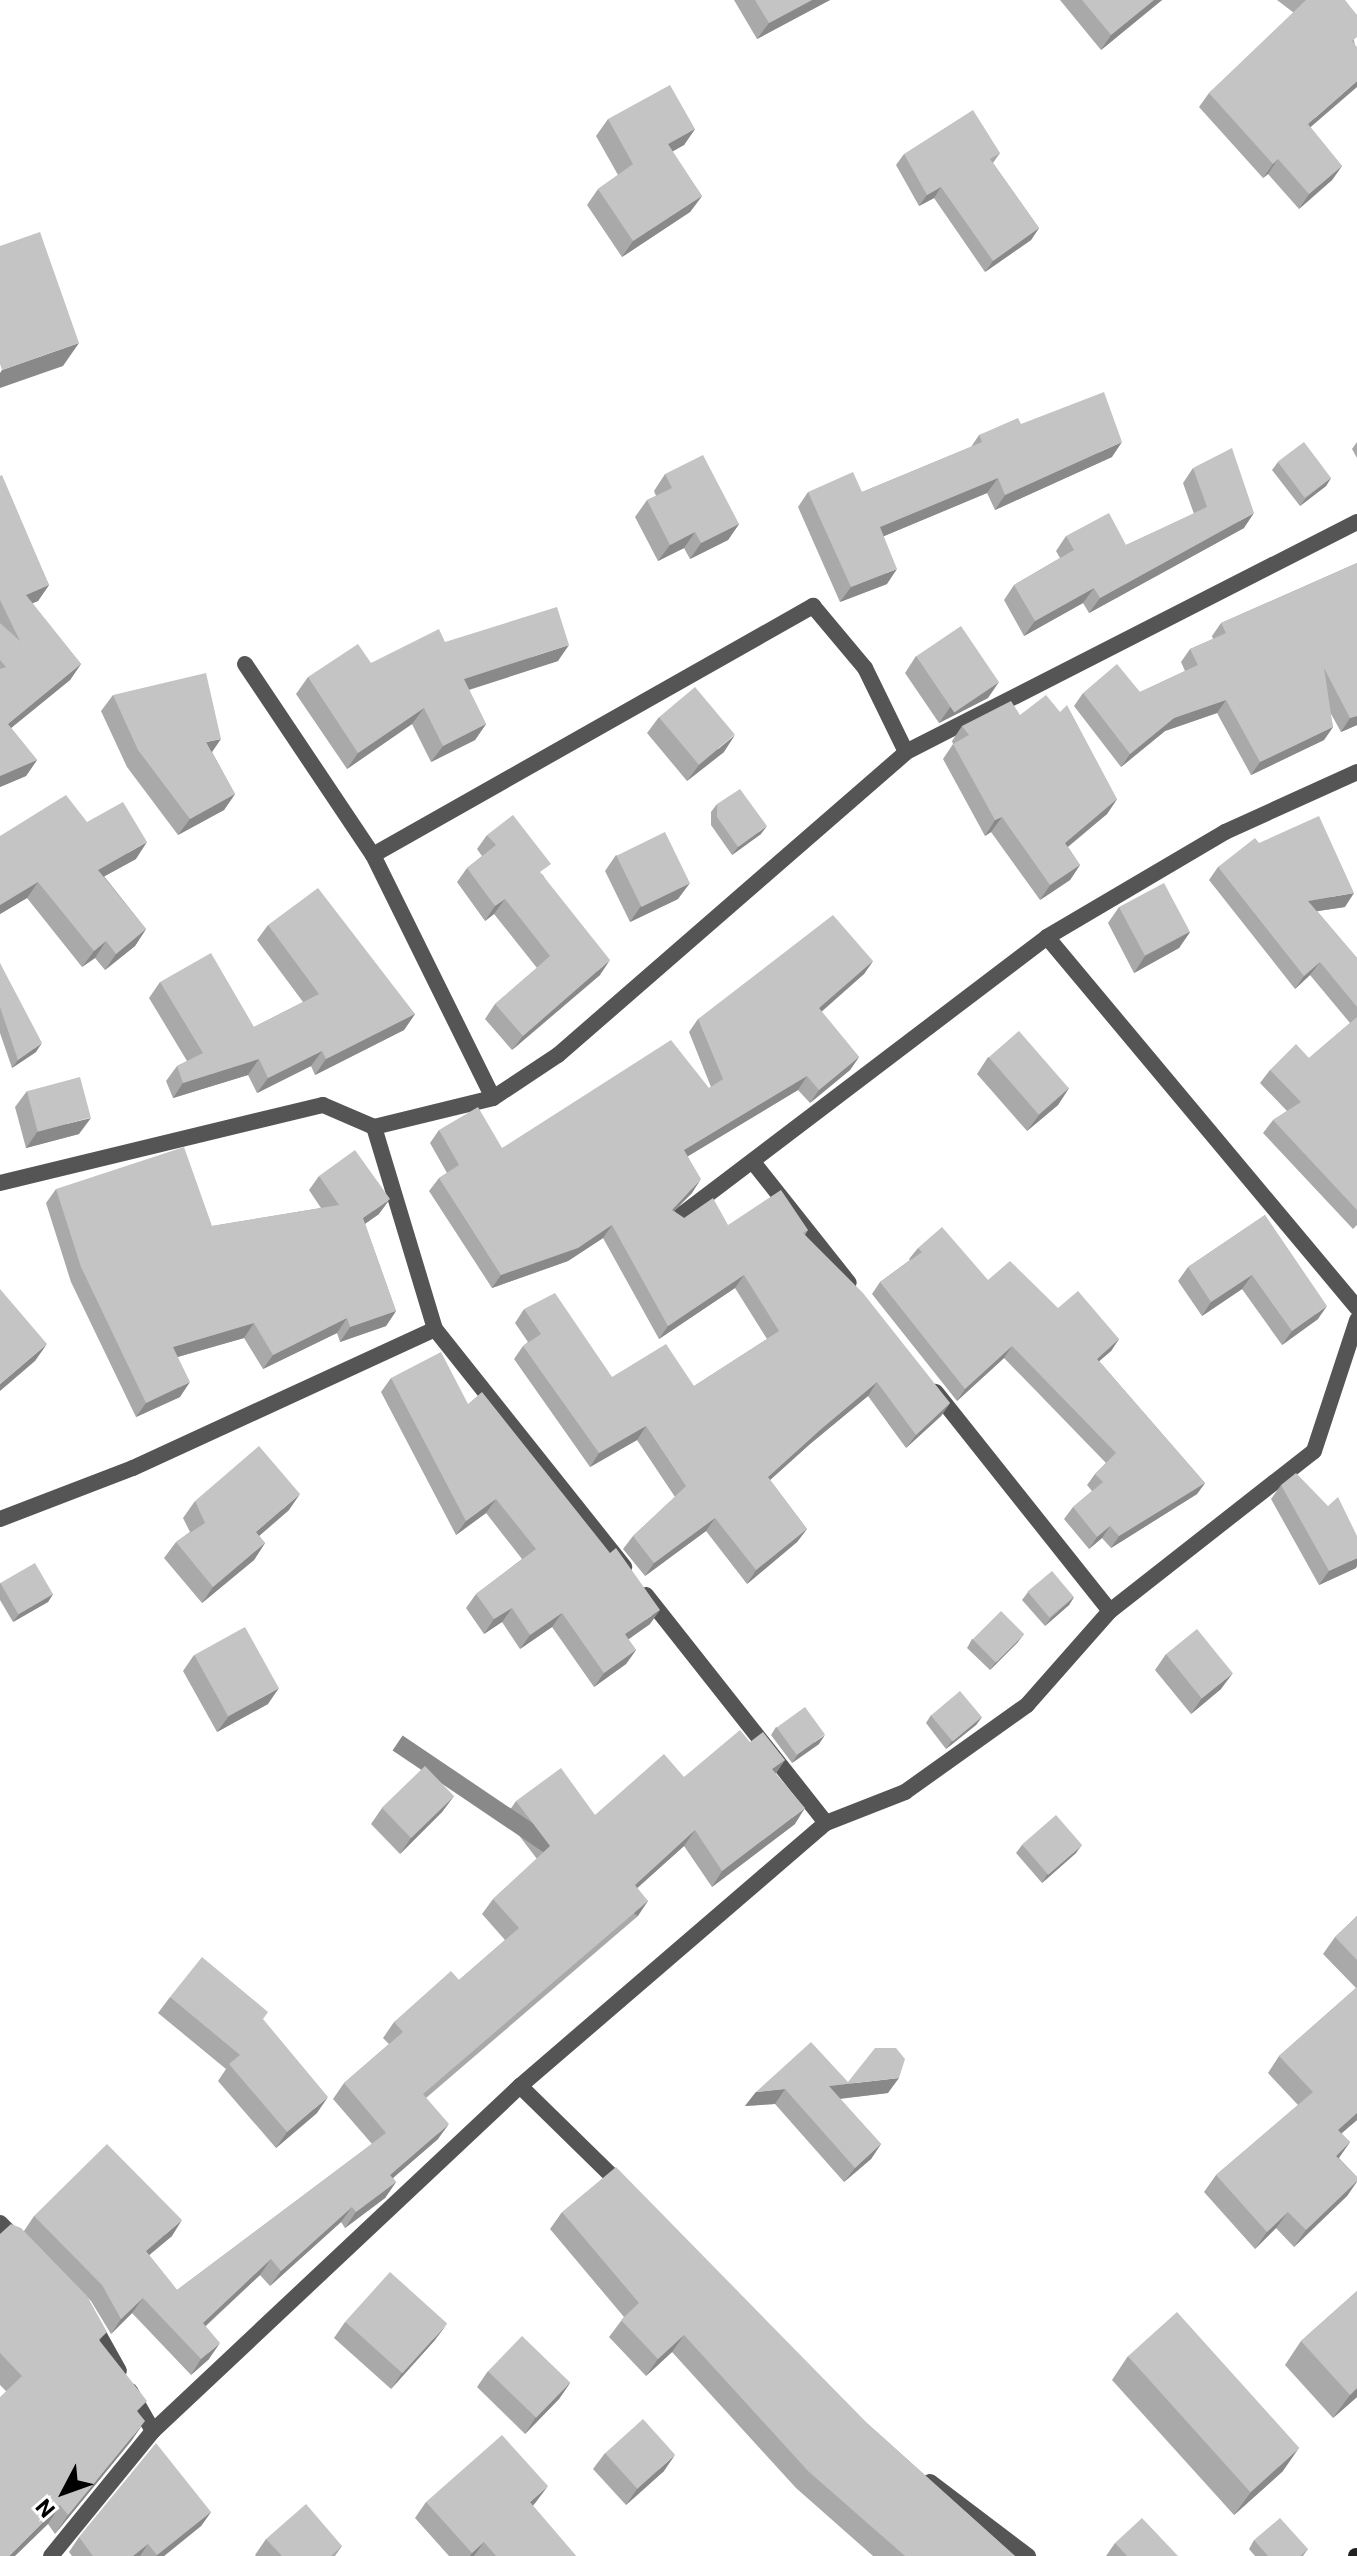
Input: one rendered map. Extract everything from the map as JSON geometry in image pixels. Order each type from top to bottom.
[{"type":"street","points":[[0,1183],[323,1105],[374,1127],[493,1098],[558,1055],[906,752],[1357,522]]},
{"type":"street","points":[[373,855],[813,606],[865,668],[906,752]]},
{"type":"street","points":[[245,664],[373,855],[493,1098]]},
{"type":"street","points":[[673,1221],[1047,937],[1225,832],[1357,772]]},
{"type":"street","points":[[1047,937],[1357,1308]]},
{"type":"street","points":[[374,1127],[435,1329],[826,1823]]},
{"type":"street","points":[[753,1162],[862,1299]]},
{"type":"street","points":[[51,2556],[153,2431],[520,2086],[826,1823],[905,1792],[1027,1705],[1110,1611],[1314,1451],[1357,1320]]},
{"type":"street","points":[[0,1519],[133,1468],[435,1329]]},
{"type":"street","points":[[922,1374],[1110,1611]]},
{"type":"street","points":[[520,2086],[633,2197]]},
{"type":"street","points":[[0,2223],[31,2255]]},
{"type":"street","points":[[83,2308],[153,2431]]},
{"type":"street","points":[[917,2472],[1028,2556]]},
{"type":"building","points":[[755,0],[812,0],[769,23]]},
{"type":"building","points":[[1082,0],[1154,0],[1111,35]]},
{"type":"building","points":[[1306,0],[1345,0],[1357,15],[1357,37],[1352,41],[1357,47],[1357,81],[1308,124],[1342,166],[1309,194],[1278,159],[1273,164],[1209,93]]},
{"type":"building","points":[[670,85],[695,129],[668,144],[702,196],[633,241],[598,189],[633,164],[608,119]]},
{"type":"building","points":[[973,110],[1000,153],[990,159],[1039,228],[993,261],[941,187],[927,195],[904,154]]},
{"type":"building","points":[[40,232],[79,343],[2,370],[0,246]]},
{"type":"building","points":[[1104,392],[1122,442],[1005,495],[998,478],[880,527],[897,569],[851,587],[808,492],[853,472],[862,492],[982,442],[979,435],[1018,418],[1021,424]]},
{"type":"building","points":[[1304,442],[1331,478],[1305,498],[1278,462]]},
{"type":"building","points":[[1232,448],[1254,513],[1100,598],[1094,588],[1035,621],[1014,585],[1074,550],[1066,536],[1109,513],[1126,545],[1207,507],[1193,468]]},
{"type":"building","points":[[703,455],[739,524],[701,543],[695,532],[670,545],[647,500],[672,488],[665,474]]},
{"type":"building","points":[[2,475],[49,585],[26,595],[81,664],[8,724],[37,760],[0,776],[0,669],[6,667],[0,660],[0,623],[20,641],[0,600]]},
{"type":"building","points":[[1357,563],[1357,716],[1350,718],[1324,668],[1333,727],[1260,762],[1226,700],[1174,718],[1130,754],[1083,693],[1117,664],[1140,692],[1198,665],[1190,649],[1226,633],[1221,623]]},
{"type":"building","points":[[557,607],[569,645],[464,679],[486,724],[443,746],[424,708],[358,753],[308,677],[358,644],[371,663],[439,629],[445,642]]},
{"type":"building","points":[[961,626],[999,682],[954,713],[916,656]]},
{"type":"building","points":[[206,673],[221,739],[206,742],[235,794],[190,819],[138,750],[113,695]]},
{"type":"building","points":[[695,687],[735,734],[699,765],[659,717]]},
{"type":"building","points":[[1046,695],[1060,712],[1067,705],[1117,799],[1065,843],[1080,865],[1050,885],[1002,817],[995,820],[953,744],[969,735],[962,726],[1011,701],[1020,715]]},
{"type":"building","points":[[740,789],[767,826],[738,847],[717,817],[717,804]]},
{"type":"building","points":[[66,795],[87,822],[123,802],[147,842],[98,870],[146,929],[116,954],[106,941],[94,951],[38,882],[0,905],[0,836]]},
{"type":"building","points":[[513,815],[551,864],[540,872],[610,960],[523,1036],[495,1004],[550,956],[505,899],[495,906],[467,868],[496,845],[487,835]]},
{"type":"building","points":[[1319,816],[1354,893],[1308,901],[1357,958],[1357,1007],[1320,962],[1304,976],[1218,867],[1255,838],[1259,843]]},
{"type":"building","points":[[665,832],[690,883],[641,907],[616,856]]},
{"type":"building","points":[[1164,883],[1190,932],[1145,956],[1119,907]]},
{"type":"building","points":[[318,888],[415,1014],[326,1059],[322,1051],[268,1078],[259,1059],[183,1083],[177,1066],[203,1053],[160,982],[211,953],[254,1027],[319,994],[268,925]]},
{"type":"building","points":[[833,915],[873,961],[819,1008],[859,1057],[819,1090],[807,1076],[684,1150],[701,1179],[672,1210],[684,1218],[713,1198],[728,1225],[781,1190],[808,1230],[803,1233],[863,1293],[950,1403],[916,1435],[877,1382],[820,1430],[768,1477],[807,1529],[756,1570],[715,1518],[654,1563],[633,1536],[686,1486],[646,1426],[599,1453],[523,1346],[541,1334],[524,1309],[555,1293],[612,1377],[666,1344],[694,1386],[779,1331],[744,1275],[668,1326],[612,1225],[578,1248],[501,1275],[439,1178],[459,1165],[439,1130],[478,1107],[502,1148],[671,1040],[709,1088],[723,1079],[698,1019]]},
{"type":"building","points":[[0,963],[42,1043],[18,1060],[0,1007]]},
{"type":"building","points":[[1357,1017],[1357,1210],[1273,1120],[1301,1102],[1270,1070],[1296,1044],[1309,1058]]},
{"type":"building","points":[[1019,1031],[1069,1088],[1039,1115],[989,1057]]},
{"type":"building","points":[[80,1077],[91,1118],[38,1132],[27,1091]]},
{"type":"building","points":[[184,1147],[212,1226],[339,1205],[319,1176],[355,1150],[390,1199],[363,1218],[396,1311],[350,1327],[347,1318],[273,1355],[254,1323],[173,1347],[190,1382],[146,1403],[81,1267],[56,1189]]},
{"type":"building","points":[[1265,1215],[1327,1306],[1292,1331],[1252,1275],[1211,1302],[1188,1267]]},
{"type":"building","points":[[942,1227],[988,1280],[1010,1261],[1058,1308],[1078,1291],[1119,1339],[1097,1359],[1205,1483],[1119,1536],[1110,1526],[1097,1537],[1073,1507],[1103,1482],[1095,1474],[1116,1453],[1012,1346],[965,1389],[880,1282],[922,1252],[918,1248]]},
{"type":"building","points":[[0,1289],[47,1344],[0,1384]]},
{"type":"building","points":[[441,1352],[468,1404],[482,1392],[610,1553],[616,1548],[660,1610],[625,1634],[636,1650],[604,1673],[562,1613],[530,1635],[512,1608],[494,1619],[476,1594],[536,1549],[496,1499],[466,1521],[391,1378]]},
{"type":"building","points":[[259,1446],[300,1494],[256,1532],[265,1543],[213,1587],[176,1542],[205,1523],[195,1501]]},
{"type":"building","points":[[1296,1473],[1328,1506],[1338,1497],[1357,1536],[1357,1558],[1329,1571],[1281,1485]]},
{"type":"building","points":[[35,1563],[53,1594],[18,1614],[0,1583]]},
{"type":"building","points":[[1052,1571],[1074,1597],[1049,1618],[1027,1592]]},
{"type":"building","points":[[1001,1611],[1024,1634],[996,1663],[973,1639]]},
{"type":"building","points":[[245,1627],[279,1688],[228,1716],[194,1655]]},
{"type":"building","points":[[1197,1629],[1233,1673],[1202,1698],[1166,1654]]},
{"type":"building","points":[[960,1691],[982,1717],[953,1741],[931,1715]]},
{"type":"building","points":[[805,1707],[825,1735],[797,1755],[777,1728]]},
{"type":"building","points":[[740,1730],[750,1742],[763,1732],[785,1760],[772,1769],[805,1808],[722,1871],[695,1830],[635,1885],[648,1901],[423,2094],[449,2124],[390,2175],[396,2182],[356,2212],[352,2207],[281,2271],[271,2259],[203,2323],[220,2343],[201,2359],[143,2298],[121,2319],[102,2285],[34,2216],[107,2144],[182,2220],[146,2251],[177,2290],[386,2133],[344,2083],[403,2032],[394,2022],[451,1971],[459,1980],[519,1928],[493,1899],[550,1846],[516,1801],[561,1768],[595,1815],[664,1754],[684,1777]]},
{"type":"building","points":[[425,1766],[454,1796],[411,1838],[382,1808]]},
{"type":"building","points":[[1056,1815],[1082,1845],[1048,1875],[1022,1845]]},
{"type":"building","points":[[1357,1916],[1357,1960],[1335,1937]]},
{"type":"building","points":[[202,1957],[268,2012],[263,2019],[328,2097],[287,2132],[229,2064],[240,2055],[170,1997]]},
{"type":"building","points":[[1357,1987],[1357,2113],[1338,2130],[1350,2142],[1336,2156],[1357,2177],[1357,2181],[1306,2230],[1288,2212],[1267,2232],[1216,2175],[1313,2092],[1279,2056]]},
{"type":"building","points":[[811,2042],[848,2082],[875,2048],[896,2048],[905,2059],[899,2078],[829,2086],[881,2144],[855,2168],[785,2089],[756,2092]]},
{"type":"building","points":[[616,2167],[868,2424],[1015,2556],[905,2556],[808,2471],[684,2335],[658,2359],[621,2320],[639,2303],[562,2212]]},
{"type":"building","points":[[11,2224],[21,2228],[87,2296],[107,2332],[99,2340],[147,2401],[137,2411],[145,2421],[68,2515],[60,2505],[9,2556],[0,2556],[0,2397],[22,2376],[0,2353],[0,2234]]},
{"type":"building","points":[[390,2272],[447,2324],[402,2373],[345,2322]]},
{"type":"building","points":[[1357,2291],[1357,2388],[1350,2395],[1301,2341]]},
{"type":"building","points":[[1177,2312],[1299,2448],[1250,2492],[1128,2356]]},
{"type":"building","points":[[522,2336],[570,2383],[536,2418],[488,2371]]},
{"type":"building","points":[[643,2419],[675,2455],[637,2489],[605,2453]]},
{"type":"building","points":[[502,2435],[548,2486],[530,2502],[576,2556],[496,2556],[484,2542],[472,2553],[426,2502]]},
{"type":"building","points":[[156,2443],[211,2512],[157,2555],[148,2544],[133,2556],[93,2556],[79,2537]]},
{"type":"building","points":[[306,2504],[342,2546],[331,2556],[282,2556],[266,2539]]},
{"type":"building","points":[[1142,2518],[1178,2556],[1127,2556],[1115,2543]]},
{"type":"building","points":[[1280,2518],[1308,2549],[1300,2556],[1268,2556],[1254,2540]]}]
